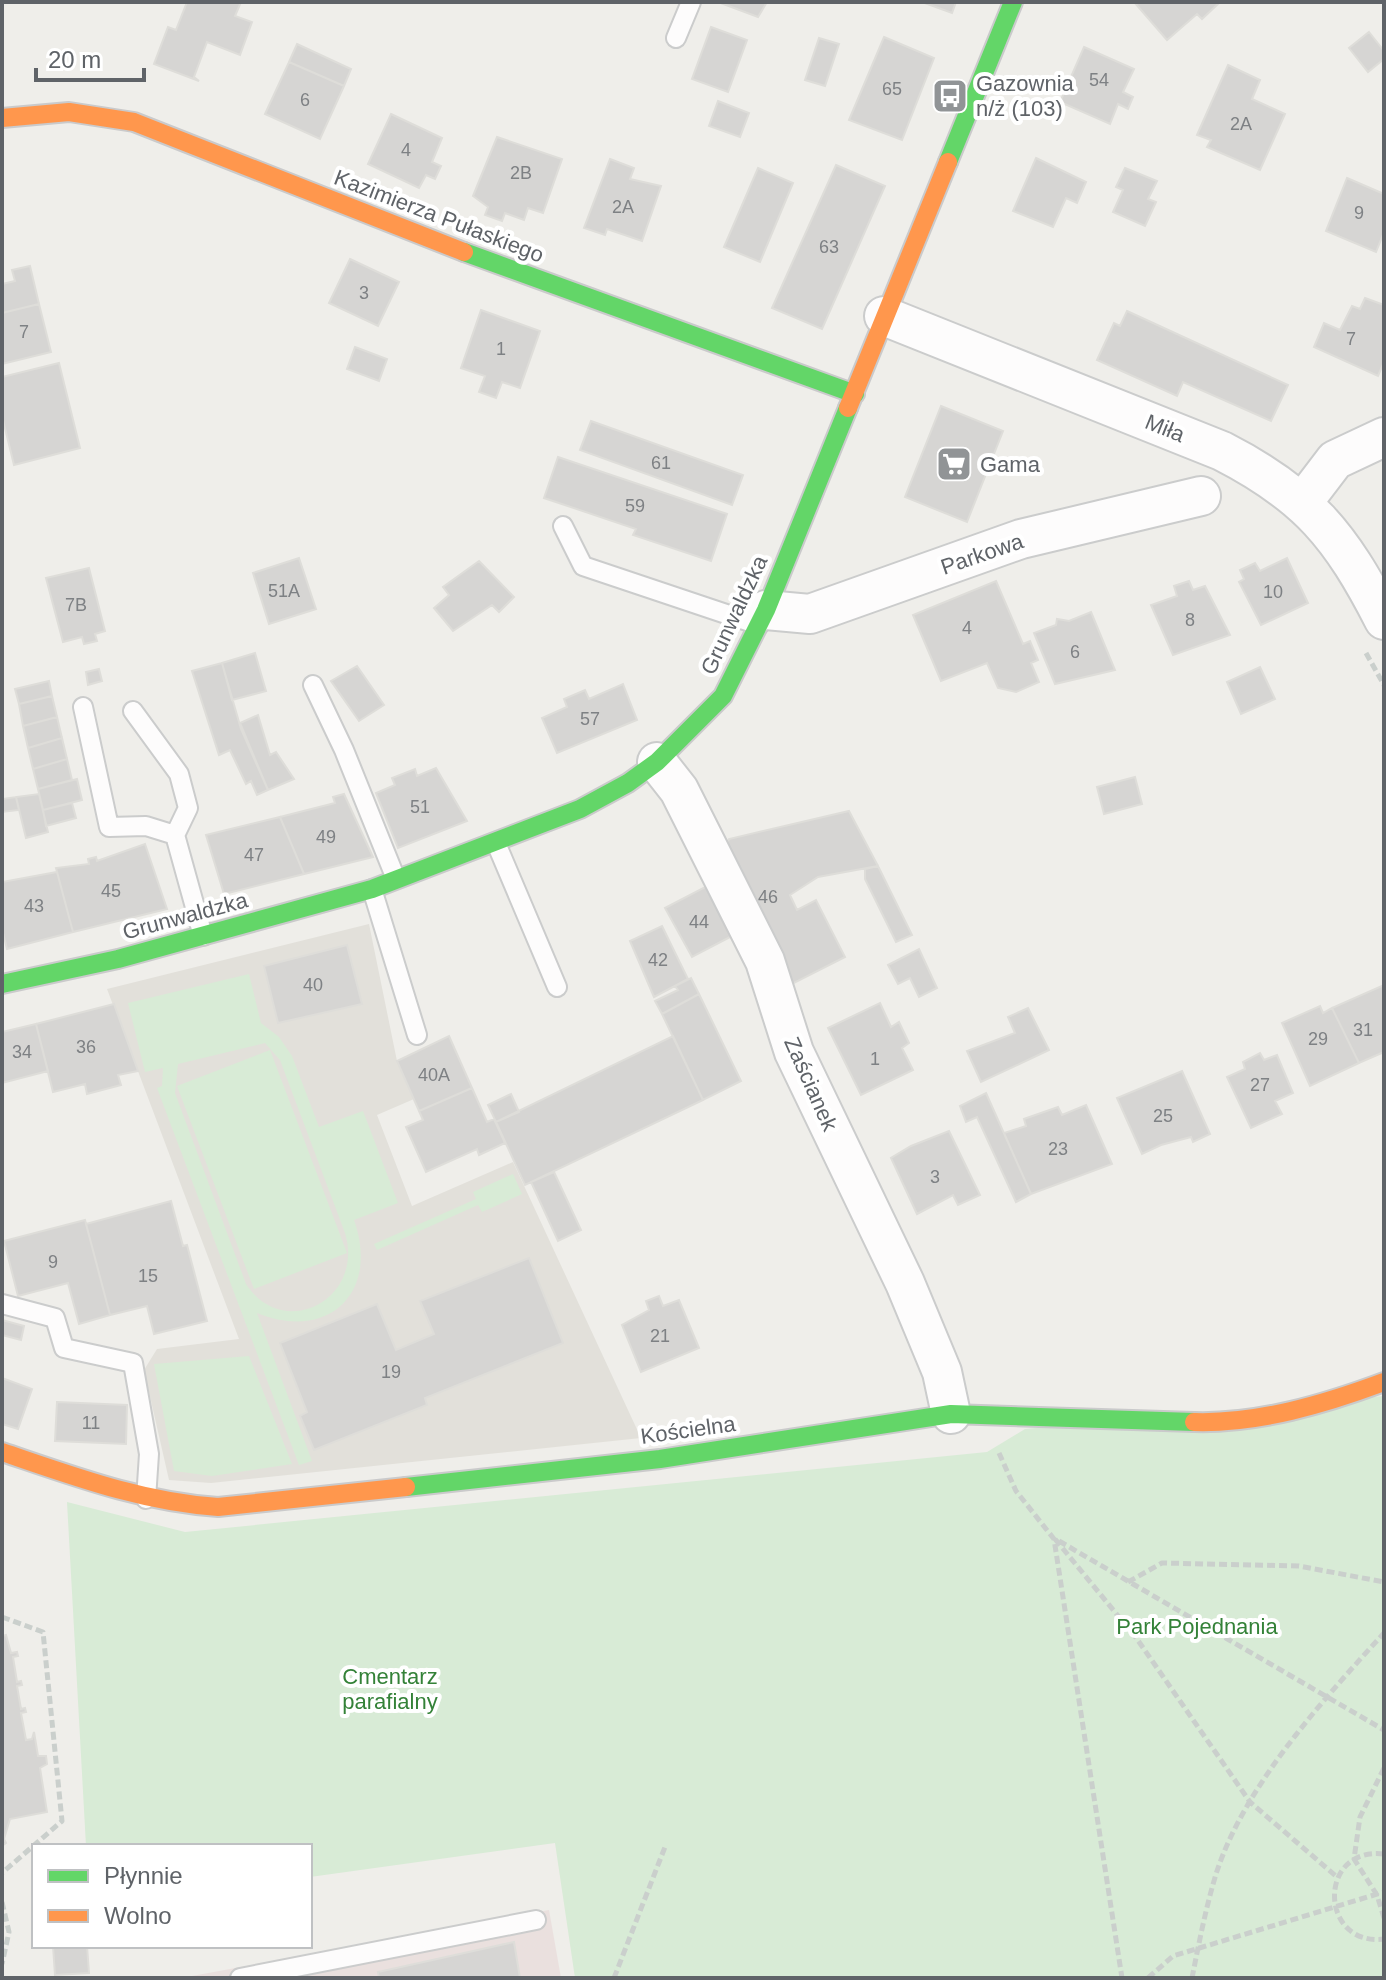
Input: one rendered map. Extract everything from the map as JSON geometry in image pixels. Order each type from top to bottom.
[{"type":"street","name":"Grunwaldzka","points":[[2,984],[203,936],[397,882],[580,809],[628,783],[657,762],[723,696],[763,617],[1013,2]]},
{"type":"street","name":"Kazimierza Pułaskiego","points":[[2,118],[69,112],[134,122],[567,292],[855,394]]},
{"type":"street","name":"Miła","points":[[884,316],[1222,451],[1267,474],[1303,502],[1334,534],[1384,620]]},
{"type":"street","points":[[1303,502],[1335,460],[1384,437]]},
{"type":"street","name":"Parkowa","points":[[763,617],[810,614],[1021,539],[1201,496]]},
{"type":"street","name":"Zaścianek","points":[[657,762],[679,790],[765,961],[794,1052],[905,1283],[942,1372],[951,1414]]},
{"type":"street","name":"Kościelna","points":[[2,1452],[146,1499],[181,1507],[218,1507],[660,1459],[951,1414],[1222,1423],[1335,1400],[1384,1382]]},
{"type":"lane","points":[[676,38],[691,2]]},
{"type":"lane","points":[[563,526],[583,566],[763,617]]},
{"type":"lane","points":[[313,685],[344,750],[397,882]]},
{"type":"lane","points":[[83,707],[109,827],[146,826],[175,835]]},
{"type":"lane","points":[[133,711],[179,774],[188,808],[175,835],[203,936]]},
{"type":"lane","points":[[496,843],[557,987]]},
{"type":"lane","points":[[372,889],[417,1035]]},
{"type":"lane","points":[[2,1304],[55,1318],[64,1348],[133,1363],[149,1454],[146,1499]]},
{"type":"lane","points":[[240,1978],[536,1920]]},
{"type":"path","points":[[992,1416],[997,1450],[1016,1491],[1137,1639],[1250,1802],[1337,1877]]},
{"type":"path","points":[[1054,1539],[1384,1730]]},
{"type":"path","points":[[1054,1539],[1122,1978]]},
{"type":"path","points":[[1128,1582],[1162,1563],[1299,1566],[1384,1582]]},
{"type":"path","points":[[2,1617],[43,1632],[62,1821],[35,1844]]},
{"type":"path","points":[[1192,1978],[1218,1870],[1250,1802],[1326,1697],[1384,1633]]},
{"type":"path","points":[[1384,1768],[1360,1817],[1354,1859],[1377,1895],[1384,1918]]},
{"type":"path","points":[[2,1873],[32,1847]]},
{"type":"path","points":[[614,1978],[665,1847]]},
{"type":"path","points":[[1384,1854],[1367,1854],[1354,1859],[1337,1877],[1335,1908],[1350,1930],[1362,1937],[1384,1939]]},
{"type":"path","points":[[1148,1978],[1173,1956],[1384,1892]]},
{"type":"path","points":[[2,1902],[9,1932],[2,1964]]},
{"type":"shaded area","points":[[369,924],[397,1061],[414,1099],[377,1115],[412,1206],[513,1162],[641,1438],[211,1483],[169,1480],[144,1370],[157,1349],[239,1339],[107,989]]},
{"type":"shaded area","points":[[549,1910],[561,1978],[181,1978]]},
{"type":"green space","points":[[249,974],[261,1023],[279,1037],[292,1056],[319,1127],[363,1111],[398,1203],[354,1220],[360,1246],[360,1269],[353,1289],[342,1305],[326,1316],[306,1321],[283,1320],[257,1313],[312,1461],[299,1465],[157,1088],[162,1086],[163,1068],[145,1072],[128,1003]],"holes":[[[265,1043],[280,1060],[345,1233],[348,1257],[343,1277],[332,1293],[317,1305],[299,1311],[280,1310],[262,1301],[246,1284],[175,1093],[178,1064]]]},
{"type":"green space","points":[[270,1050],[347,1253],[254,1289],[177,1086]]},
{"type":"green space","points":[[513,1174],[522,1194],[482,1212],[478,1205],[377,1250],[374,1244],[476,1199],[473,1192]]},
{"type":"green space","points":[[249,1356],[292,1464],[212,1476],[174,1471],[154,1364]]},
{"type":"green space","points":[[1384,1396],[1384,1978],[575,1978],[555,1843],[312,1877],[312,1844],[86,1844],[67,1502],[185,1532],[987,1452],[1025,1429]]},
{"type":"building","points":[[187,2],[241,2],[235,16],[252,22],[240,55],[207,42],[194,77],[199,81],[154,64],[168,27],[176,30]]},
{"type":"building","points":[[718,2],[767,2],[758,17]]},
{"type":"building","points":[[922,2],[956,2],[952,13]]},
{"type":"building","points":[[1134,2],[1218,4],[1202,19],[1197,14],[1167,40]]},
{"type":"building","points":[[711,27],[747,40],[728,92],[692,79]]},
{"type":"building","points":[[1369,32],[1384,51],[1384,59],[1368,72],[1349,48]]},
{"type":"building","points":[[884,37],[934,58],[902,140],[849,120]]},
{"type":"building","points":[[819,38],[839,44],[825,86],[805,80]]},
{"type":"building","points":[[297,44],[351,69],[344,86],[289,62]]},
{"type":"building","points":[[1084,47],[1134,69],[1123,92],[1133,97],[1128,109],[1118,104],[1110,124],[1060,102]]},
{"type":"building","points":[[289,62],[344,86],[320,139],[265,114]]},
{"type":"building","points":[[1228,65],[1260,80],[1252,99],[1285,114],[1260,170],[1207,147],[1211,140],[1197,135]]},
{"type":"building","points":[[718,101],[749,113],[740,137],[709,126]]},
{"type":"building","points":[[391,114],[442,138],[432,162],[441,166],[435,179],[426,175],[419,188],[368,164]]},
{"type":"building","points":[[497,137],[562,159],[543,213],[528,208],[524,220],[505,213],[502,221],[485,215],[488,207],[473,196]]},
{"type":"building","points":[[1036,158],[1086,182],[1077,203],[1066,198],[1053,227],[1013,211]]},
{"type":"building","points":[[610,159],[634,168],[630,179],[661,186],[642,241],[607,229],[605,235],[584,228]]},
{"type":"building","points":[[836,165],[885,186],[822,329],[772,308]]},
{"type":"building","points":[[758,168],[793,183],[760,262],[724,247]]},
{"type":"building","points":[[1125,168],[1157,181],[1148,199],[1156,202],[1145,226],[1113,212],[1123,190],[1116,187]]},
{"type":"building","points":[[1347,178],[1384,194],[1384,232],[1376,252],[1326,231]]},
{"type":"building","points":[[350,259],[399,282],[378,326],[329,303]]},
{"type":"building","points":[[30,266],[39,304],[2,313],[2,284],[15,281],[12,270]]},
{"type":"building","points":[[1365,298],[1384,305],[1384,362],[1378,376],[1314,347],[1324,323],[1340,330],[1352,306],[1360,309]]},
{"type":"building","points":[[39,304],[51,352],[2,364],[2,313]]},
{"type":"building","points":[[481,310],[540,331],[520,388],[502,382],[496,398],[479,392],[485,376],[461,368]]},
{"type":"building","points":[[1127,311],[1288,385],[1271,421],[1183,382],[1177,396],[1097,360],[1114,323],[1120,326]]},
{"type":"building","points":[[355,347],[387,359],[379,381],[347,369]]},
{"type":"building","points":[[59,363],[80,448],[14,465],[2,416],[2,377]]},
{"type":"building","name":"Gama","points":[[941,406],[1003,431],[967,522],[905,497]]},
{"type":"building","points":[[591,421],[743,475],[732,505],[580,450]]},
{"type":"building","points":[[558,457],[727,514],[711,561],[633,535],[636,529],[544,498]]},
{"type":"building","points":[[299,558],[316,609],[269,624],[253,573]]},
{"type":"building","points":[[1287,558],[1308,603],[1261,625],[1239,582],[1244,579],[1240,570],[1255,563],[1260,571]]},
{"type":"building","points":[[479,561],[514,597],[499,612],[492,605],[453,631],[434,608],[449,595],[443,587]]},
{"type":"building","points":[[89,568],[105,631],[95,634],[97,641],[84,644],[82,637],[63,642],[46,578]]},
{"type":"building","points":[[996,581],[1023,644],[1030,641],[1038,660],[1031,663],[1039,682],[1016,692],[998,688],[987,663],[941,681],[913,615]]},
{"type":"building","points":[[1189,581],[1193,590],[1205,586],[1230,635],[1173,655],[1151,605],[1177,596],[1174,586]]},
{"type":"building","points":[[1091,612],[1115,670],[1055,684],[1034,633],[1056,625],[1057,619],[1069,621]]},
{"type":"building","points":[[255,653],[266,691],[232,700],[222,663]]},
{"type":"building","points":[[222,663],[241,729],[268,790],[257,795],[251,781],[246,784],[230,750],[219,755],[192,671]]},
{"type":"building","points":[[357,666],[384,705],[359,721],[331,681]]},
{"type":"building","points":[[1260,667],[1275,699],[1241,714],[1227,682]]},
{"type":"building","points":[[99,669],[102,681],[88,685],[86,672]]},
{"type":"building","points":[[49,681],[52,696],[19,704],[15,689]]},
{"type":"building","points":[[623,684],[637,720],[557,753],[542,718],[567,707],[564,699],[585,690],[589,699]]},
{"type":"building","points":[[52,696],[57,717],[23,726],[19,704]]},
{"type":"building","points":[[258,715],[270,755],[276,752],[294,779],[268,790],[240,723]]},
{"type":"building","points":[[57,717],[62,738],[28,748],[23,726]]},
{"type":"building","points":[[62,738],[67,759],[33,769],[28,748]]},
{"type":"building","points":[[67,759],[72,780],[38,789],[33,769]]},
{"type":"building","points":[[436,768],[467,821],[398,848],[376,793],[395,785],[392,778],[415,769],[417,776]]},
{"type":"building","points":[[1135,777],[1142,804],[1104,814],[1097,787]]},
{"type":"building","points":[[77,779],[82,800],[43,810],[38,789]]},
{"type":"building","points":[[39,794],[48,832],[26,838],[16,797]]},
{"type":"building","points":[[344,794],[373,857],[304,874],[280,817],[335,803],[333,797]]},
{"type":"building","points":[[16,797],[19,810],[2,812],[2,799]]},
{"type":"building","points":[[72,803],[76,818],[46,826],[43,810]]},
{"type":"building","points":[[849,811],[878,866],[818,877],[790,895],[797,910],[816,900],[845,957],[790,985],[722,853],[729,839]]},
{"type":"building","points":[[280,817],[304,874],[224,894],[206,835]]},
{"type":"building","points":[[145,844],[167,909],[73,932],[56,868],[89,864],[88,859],[96,857],[97,861]]},
{"type":"building","points":[[878,866],[912,935],[896,942],[865,879],[865,869]]},
{"type":"building","points":[[57,872],[73,932],[7,949],[2,929],[2,882]]},
{"type":"building","points":[[707,886],[732,936],[692,957],[665,908]]},
{"type":"building","points":[[662,926],[688,979],[654,997],[630,941]]},
{"type":"building","points":[[347,945],[362,1004],[278,1023],[264,966]]},
{"type":"building","points":[[919,949],[937,988],[919,997],[910,978],[898,984],[888,965]]},
{"type":"building","points":[[691,978],[699,994],[662,1014],[655,1001],[678,990],[675,986]]},
{"type":"building","points":[[1384,985],[1384,1052],[1359,1063],[1332,1008]]},
{"type":"building","points":[[699,994],[741,1081],[703,1100],[662,1014]]},
{"type":"building","points":[[880,1003],[891,1027],[899,1022],[909,1043],[902,1048],[913,1070],[861,1095],[828,1028]]},
{"type":"building","points":[[114,1004],[138,1071],[118,1075],[121,1085],[87,1094],[85,1084],[53,1092],[36,1024]]},
{"type":"building","points":[[1320,1006],[1323,1013],[1332,1008],[1359,1063],[1310,1086],[1282,1023]]},
{"type":"building","points":[[1028,1008],[1049,1050],[981,1082],[967,1051],[1015,1033],[1008,1017]]},
{"type":"building","points":[[36,1024],[48,1071],[2,1083],[2,1032]]},
{"type":"building","points":[[449,1036],[472,1088],[419,1111],[397,1061]]},
{"type":"building","points":[[673,1036],[703,1100],[525,1185],[496,1122]]},
{"type":"building","points":[[1260,1053],[1264,1060],[1277,1055],[1293,1093],[1275,1101],[1282,1114],[1251,1128],[1227,1077],[1245,1069],[1243,1062]]},
{"type":"building","points":[[1182,1071],[1210,1134],[1193,1142],[1191,1137],[1161,1145],[1142,1154],[1117,1098]]},
{"type":"building","points":[[472,1088],[487,1122],[494,1119],[505,1143],[479,1155],[477,1149],[426,1172],[406,1127],[423,1120],[419,1111]]},
{"type":"building","points":[[986,1093],[1031,1194],[1016,1202],[977,1117],[966,1122],[960,1106]]},
{"type":"building","points":[[511,1094],[519,1112],[496,1122],[488,1105]]},
{"type":"building","points":[[1086,1105],[1112,1164],[1031,1194],[1004,1133],[1026,1126],[1024,1119],[1058,1107],[1062,1115]]},
{"type":"building","points":[[949,1131],[980,1195],[958,1205],[953,1195],[917,1214],[891,1158],[911,1146]]},
{"type":"building","points":[[554,1172],[581,1230],[558,1241],[531,1182]]},
{"type":"building","points":[[171,1201],[183,1246],[187,1245],[207,1321],[154,1334],[147,1306],[110,1315],[86,1224]]},
{"type":"building","points":[[85,1220],[110,1315],[79,1324],[68,1283],[18,1296],[4,1241]]},
{"type":"building","points":[[529,1258],[563,1343],[425,1398],[427,1405],[314,1450],[300,1416],[307,1412],[280,1343],[377,1304],[396,1350],[434,1334],[420,1301]]},
{"type":"building","points":[[659,1296],[663,1306],[679,1300],[699,1348],[641,1372],[622,1325],[649,1310],[646,1301]]},
{"type":"building","points":[[2,1320],[24,1326],[21,1340],[2,1335]]},
{"type":"building","points":[[2,1378],[32,1389],[18,1429],[2,1424]]},
{"type":"building","points":[[57,1402],[127,1405],[126,1444],[55,1441]]},
{"type":"building","points":[[6,1635],[11,1653],[17,1652],[18,1656],[13,1657],[17,1682],[21,1681],[22,1685],[17,1686],[21,1709],[25,1708],[26,1712],[21,1713],[26,1740],[32,1739],[34,1732],[38,1756],[46,1756],[47,1764],[40,1768],[47,1812],[10,1819],[4,1839],[6,1843],[2,1846],[2,1636]]},
{"type":"building","points":[[514,1942],[520,1978],[379,1978],[378,1972]]},
{"type":"building","points":[[53,1948],[87,1948],[89,1973],[55,1975]]},
{"type":"traffic: fast","points":[[948,162],[1013,2]]},
{"type":"traffic: fast","points":[[464,252],[855,394]]},
{"type":"traffic: fast","points":[[2,984],[118,959],[372,889],[580,809],[628,783],[657,762],[723,696],[766,610],[848,408]]},
{"type":"traffic: fast","points":[[406,1487],[660,1459],[951,1414],[1194,1422]]},
{"type":"traffic: slow","points":[[2,118],[69,112],[134,122],[464,252]]},
{"type":"traffic: slow","points":[[848,408],[948,162]]},
{"type":"traffic: slow","points":[[1194,1422],[1242,1420],[1291,1411],[1384,1382]]},
{"type":"traffic: slow","points":[[2,1452],[135,1494],[218,1507],[406,1487]]},
{"type":"place","name":"Gazownia n/ż (103)","points":[[950,96]]},
{"type":"place","name":"Gama","points":[[954,464]]},
{"type":"park label","name":"Park Pojednania","points":[[1197,1626]]},
{"type":"park label","name":"Cmentarz parafialny","points":[[390,1688]]}]
